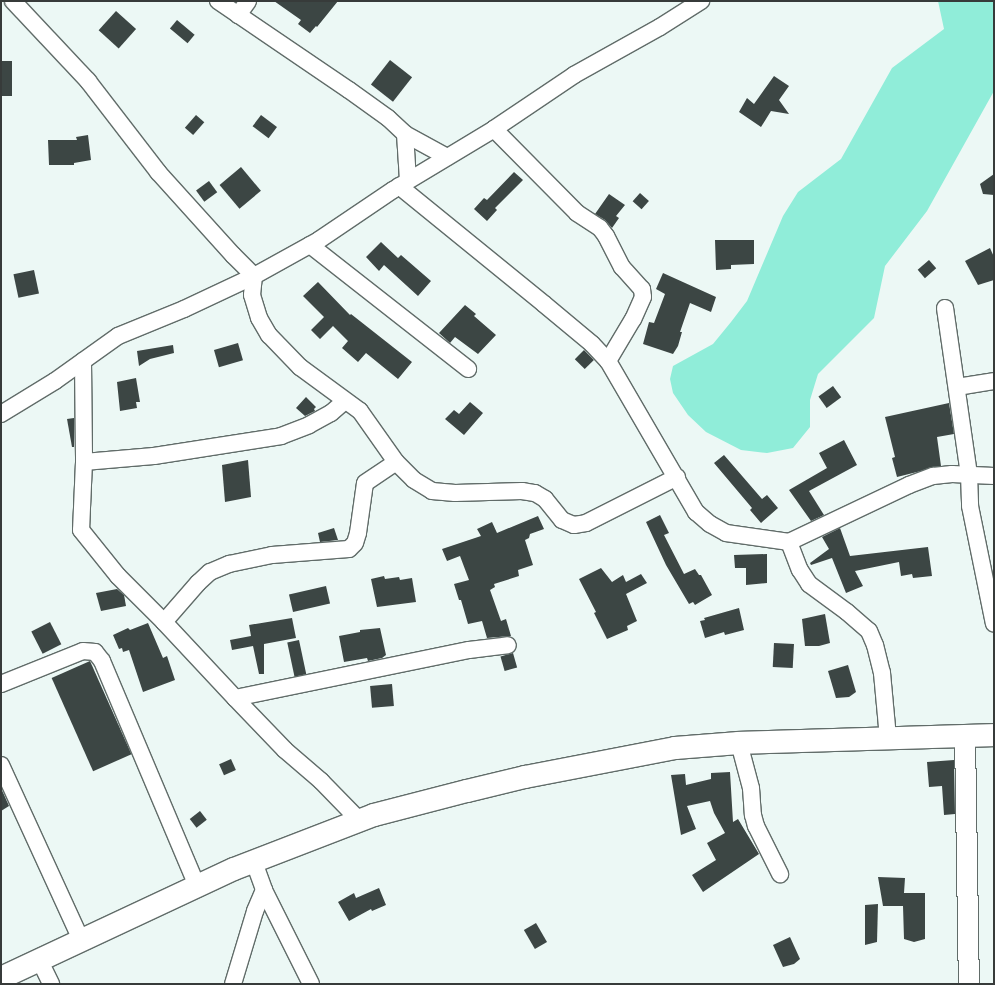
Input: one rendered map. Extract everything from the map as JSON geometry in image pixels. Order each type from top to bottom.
[{"type":"highway","points":[[1,978],[197,886],[360,821],[422,803],[525,777],[675,748],[739,743],[994,735]]},
{"type":"street","points":[[13,1],[88,81],[158,172],[232,255],[254,276]]},
{"type":"street","points":[[218,1],[388,118],[405,134],[447,157]]},
{"type":"street","points":[[238,15],[248,1]]},
{"type":"street","points":[[1,414],[55,381],[118,336],[184,309],[254,276],[310,245],[404,183],[494,129],[574,75],[660,27],[701,1]]},
{"type":"street","points":[[494,129],[577,213],[600,228],[606,236],[622,267],[637,281],[642,289],[643,297],[633,319],[608,361]]},
{"type":"street","points":[[404,183],[405,134]]},
{"type":"street","points":[[404,183],[592,344],[608,361],[677,477],[696,512],[710,524],[726,533],[790,542],[909,485],[933,476],[969,474],[994,476]]},
{"type":"street","points":[[310,245],[468,369]]},
{"type":"street","points":[[254,276],[252,295],[259,318],[269,335],[300,366],[360,411],[396,462],[414,480],[432,491],[455,494],[522,491],[535,494],[545,499],[562,520],[574,525],[586,523],[677,477]]},
{"type":"street","points":[[945,308],[969,474],[970,506],[973,526],[994,624]]},
{"type":"street","points":[[83,361],[84,462],[81,530],[118,576],[164,622],[285,750],[321,781],[360,821]]},
{"type":"street","points":[[957,387],[994,381]]},
{"type":"street","points":[[84,462],[154,456],[281,436],[309,425],[331,413],[345,401]]},
{"type":"street","points":[[164,622],[202,579],[210,572],[229,564],[272,555],[348,549],[355,543],[358,534],[365,483],[396,462]]},
{"type":"street","points":[[790,542],[800,570],[809,584],[847,612],[869,631],[876,645],[882,673],[888,738]]},
{"type":"street","points":[[235,698],[469,650],[508,645]]},
{"type":"street","points":[[1,684],[83,651],[95,652],[102,661],[197,886]]},
{"type":"street","points":[[965,736],[969,984]]},
{"type":"street","points":[[739,743],[751,788],[753,815],[756,826],[780,874]]},
{"type":"street","points":[[1,765],[81,940]]},
{"type":"street","points":[[254,862],[264,890],[311,984]]},
{"type":"street","points":[[233,984],[255,911],[264,890]]},
{"type":"street","points":[[39,959],[51,984]]},
{"type":"green space","points":[[938,1],[994,1],[994,91],[927,211],[885,266],[874,318],[818,374],[810,400],[810,427],[793,448],[767,453],[741,450],[706,432],[688,415],[673,393],[670,379],[673,366],[713,344],[747,301],[783,216],[798,192],[841,159],[892,68],[944,29]]},
{"type":"building","points":[[274,1],[338,1],[317,27],[316,26],[310,33],[298,24],[301,20]]},
{"type":"building","points":[[116,11],[136,29],[119,48],[99,30]]},
{"type":"building","points":[[177,20],[195,35],[188,43],[170,28]]},
{"type":"building","points":[[390,60],[412,77],[393,102],[371,84]]},
{"type":"building","points":[[1,61],[12,61],[12,96],[1,96]]},
{"type":"building","points":[[774,76],[789,86],[779,100],[789,114],[771,111],[761,127],[739,112],[747,98],[754,104]]},
{"type":"building","points":[[196,115],[204,122],[193,135],[185,128]]},
{"type":"building","points":[[261,115],[277,127],[269,138],[253,126]]},
{"type":"building","points":[[88,135],[91,160],[74,163],[74,165],[49,165],[48,140],[77,140],[76,137]]},
{"type":"building","points":[[241,167],[261,191],[239,209],[220,185]]},
{"type":"building","points":[[514,172],[523,180],[495,208],[497,210],[487,221],[474,209],[484,198],[487,200]]},
{"type":"building","points":[[994,174],[994,195],[983,194],[980,184]]},
{"type":"building","points":[[209,181],[217,192],[204,202],[196,190]]},
{"type":"building","points":[[640,193],[649,201],[642,209],[633,201]]},
{"type":"building","points":[[609,194],[625,205],[616,216],[619,218],[612,228],[605,220],[595,214]]},
{"type":"building","points":[[715,240],[754,240],[754,264],[731,265],[731,269],[716,270]]},
{"type":"building","points":[[381,242],[398,258],[401,255],[431,281],[418,296],[384,265],[379,271],[366,257]]},
{"type":"building","points":[[990,248],[994,257],[994,280],[978,285],[965,261]]},
{"type":"building","points":[[929,260],[936,268],[925,278],[918,270]]},
{"type":"building","points":[[34,270],[39,293],[18,298],[13,274]]},
{"type":"building","points":[[663,273],[716,297],[711,312],[690,303],[680,332],[682,332],[678,346],[673,354],[643,344],[649,322],[654,323],[665,294],[656,289]]},
{"type":"building","points":[[318,282],[350,315],[351,314],[412,362],[398,379],[366,353],[358,362],[342,348],[348,341],[333,326],[320,339],[311,330],[324,317],[303,296]]},
{"type":"building","points":[[465,305],[476,314],[474,316],[496,335],[478,354],[455,337],[450,343],[439,333]]},
{"type":"building","points":[[238,343],[243,360],[219,367],[214,350]]},
{"type":"building","points":[[173,345],[174,353],[150,359],[139,366],[137,351]]},
{"type":"building","points":[[584,350],[594,360],[585,369],[575,359]]},
{"type":"building","points":[[136,378],[140,402],[136,402],[137,408],[120,411],[117,382]]},
{"type":"building","points":[[833,386],[841,397],[827,408],[818,397]]},
{"type":"building","points":[[306,397],[316,407],[314,409],[315,411],[305,416],[296,408]]},
{"type":"building","points":[[470,402],[483,413],[464,435],[445,419],[454,410],[459,414]]},
{"type":"building","points":[[949,403],[954,434],[937,437],[941,466],[897,477],[892,458],[895,457],[885,417]]},
{"type":"building","points":[[74,418],[74,447],[72,447],[67,419]]},
{"type":"building","points":[[844,440],[857,465],[809,491],[824,515],[811,521],[789,490],[827,468],[819,453]]},
{"type":"building","points":[[724,455],[762,499],[767,495],[778,508],[761,523],[750,510],[752,508],[714,463]]},
{"type":"building","points":[[248,460],[251,497],[225,502],[222,465]]},
{"type":"building","points":[[660,515],[669,533],[664,535],[684,574],[695,569],[699,575],[701,575],[712,595],[695,605],[693,602],[689,604],[666,565],[646,522]]},
{"type":"building","points":[[538,516],[544,529],[530,534],[529,538],[525,540],[533,565],[518,570],[519,576],[494,584],[495,587],[490,590],[501,621],[506,619],[511,636],[487,638],[482,621],[468,624],[461,600],[459,600],[454,584],[469,580],[460,556],[447,561],[442,549],[481,536],[477,529],[492,522],[497,533]]},
{"type":"building","points":[[334,528],[338,540],[320,542],[318,533]]},
{"type":"building","points":[[840,528],[850,556],[928,547],[932,576],[913,578],[912,574],[901,576],[899,562],[855,571],[863,586],[846,593],[832,558],[811,565],[810,563],[829,549],[822,537]]},
{"type":"building","points":[[767,554],[767,583],[746,585],[746,568],[735,568],[734,555]]},
{"type":"building","points":[[601,568],[612,582],[623,575],[626,582],[641,574],[647,583],[626,594],[637,621],[627,626],[628,630],[607,639],[594,613],[596,612],[579,579]]},
{"type":"building","points":[[384,576],[385,579],[399,577],[400,580],[412,578],[416,602],[377,607],[371,579]]},
{"type":"building","points":[[326,586],[330,604],[293,612],[289,595]]},
{"type":"building","points":[[117,589],[124,595],[126,606],[101,611],[96,593]]},
{"type":"building","points":[[739,608],[744,630],[725,635],[724,632],[705,638],[700,621],[705,620],[704,618]]},
{"type":"building","points":[[825,614],[830,643],[819,646],[805,646],[802,619]]},
{"type":"building","points":[[292,618],[296,638],[264,644],[264,674],[259,674],[253,646],[232,650],[230,640],[251,636],[249,625]]},
{"type":"building","points":[[50,622],[61,644],[43,654],[31,632]]},
{"type":"building","points":[[148,623],[163,658],[167,656],[175,680],[143,692],[129,650],[123,652],[122,648],[119,649],[113,635],[128,628],[130,630]]},
{"type":"building","points":[[380,628],[386,655],[382,658],[368,661],[367,658],[344,662],[339,636],[360,632],[360,630]]},
{"type":"building","points":[[299,640],[306,674],[295,677],[287,642]]},
{"type":"building","points":[[774,643],[794,644],[793,668],[773,667]]},
{"type":"building","points":[[513,653],[517,667],[505,671],[501,657]]},
{"type":"building","points":[[90,661],[131,754],[93,771],[52,678]]},
{"type":"building","points":[[848,665],[856,692],[849,697],[836,698],[828,671]]},
{"type":"building","points":[[392,684],[394,706],[372,708],[370,686]]},
{"type":"building","points":[[231,759],[236,770],[224,775],[219,764]]},
{"type":"building","points":[[954,760],[955,814],[944,815],[942,786],[929,787],[927,762]]},
{"type":"building","points":[[730,772],[733,822],[738,819],[759,854],[703,892],[692,875],[716,860],[707,843],[725,833],[714,813],[710,801],[687,806],[696,829],[681,835],[671,775],[685,774],[686,785],[711,779],[711,773]]},
{"type":"building","points":[[1,788],[9,806],[1,811]]},
{"type":"building","points":[[200,811],[207,820],[197,828],[190,819]]},
{"type":"building","points":[[878,877],[905,878],[904,893],[925,893],[925,939],[914,942],[904,939],[903,906],[883,906]]},
{"type":"building","points":[[379,888],[386,905],[372,911],[371,909],[349,921],[338,902],[354,893],[356,898]]},
{"type":"building","points":[[878,904],[877,942],[865,945],[865,905]]},
{"type":"building","points":[[536,923],[547,942],[535,949],[524,930]]},
{"type":"building","points":[[790,937],[800,959],[794,964],[783,967],[773,945]]}]
